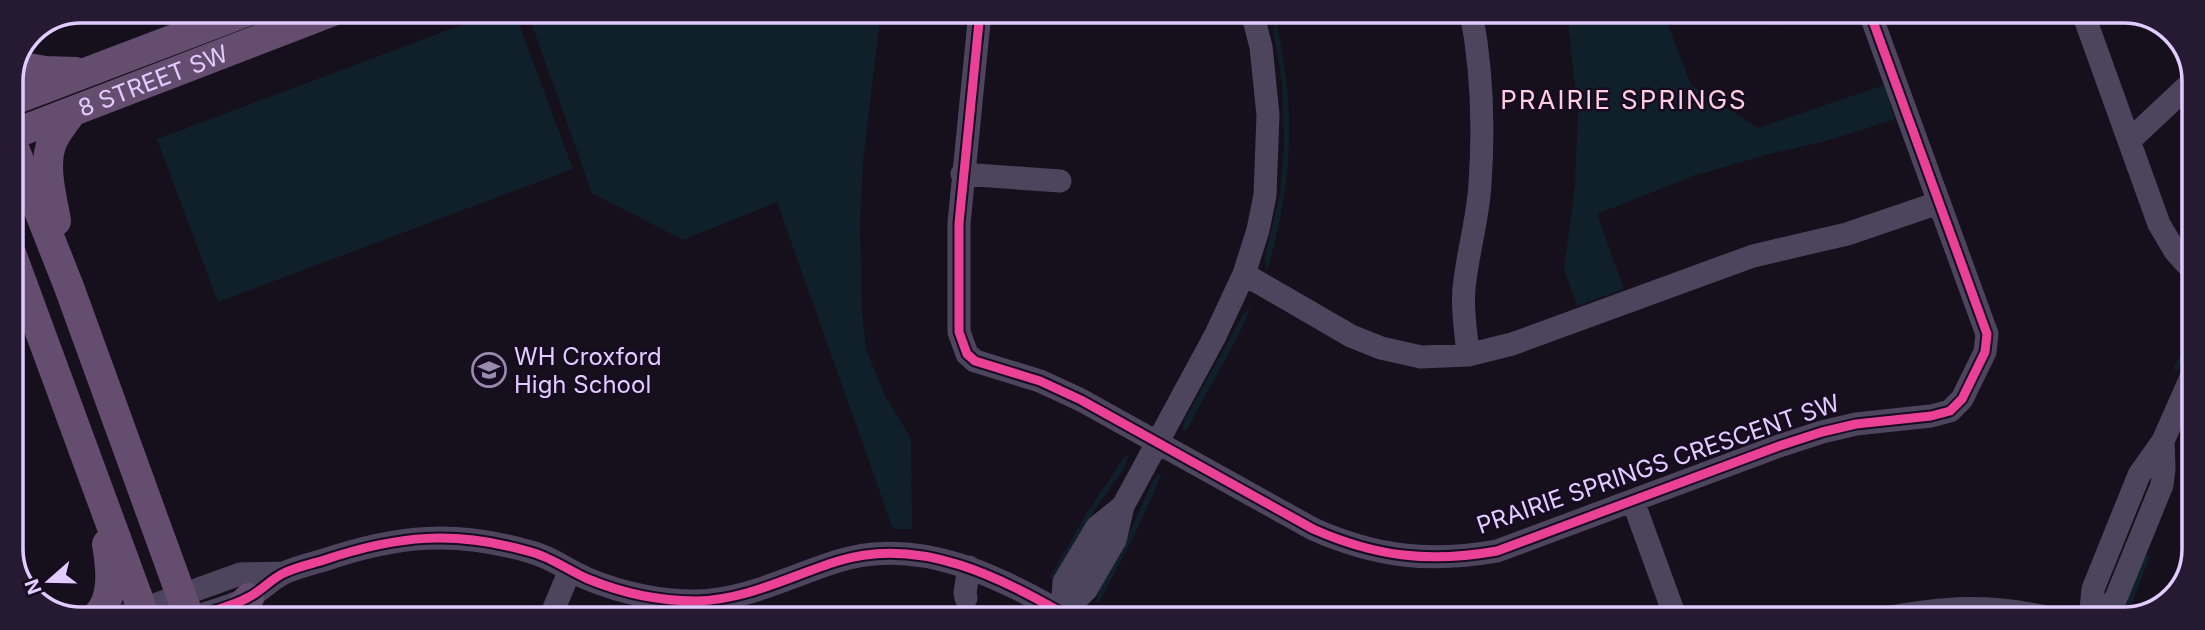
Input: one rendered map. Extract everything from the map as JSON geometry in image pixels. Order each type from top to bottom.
[{"type":"main road","name":"8 STREET SW","points":[[23,96],[216,23]]},
{"type":"main road","name":"8 STREET SW","points":[[23,132],[302,23]]},
{"type":"main road","points":[[25,67],[45,71],[86,72]]},
{"type":"main road","points":[[69,287],[49,177],[52,141],[72,112]]},
{"type":"main road","points":[[23,170],[187,607]]},
{"type":"main road","points":[[23,288],[95,485],[133,607]]},
{"type":"main road","points":[[95,485],[110,559],[108,596],[104,607]]},
{"type":"street","name":"PRAIRIE SPRINGS CRESCENT SW","points":[[979,23],[959,223],[959,332],[967,354],[975,361],[1040,381],[1313,529],[1347,544],[1386,554],[1463,557],[1497,551],[1822,432],[1856,424],[1941,414],[1957,406],[1985,352],[1987,334],[1938,202]]},
{"type":"street","points":[[1066,607],[1065,582],[1097,527],[1123,506],[1215,335],[1244,274],[1263,206],[1268,151],[1266,83],[1255,23]]},
{"type":"street","points":[[1468,355],[1464,282],[1477,216],[1482,146],[1478,59],[1473,23]]},
{"type":"street","points":[[1244,274],[1351,336],[1381,348],[1421,357],[1468,355],[1512,344],[1753,256],[1847,234],[1938,202],[1874,23]]},
{"type":"street","points":[[2087,23],[2159,224],[2182,259]]},
{"type":"street","points":[[2129,141],[2182,91]]},
{"type":"street","points":[[962,174],[1060,181]]},
{"type":"street","points":[[2091,607],[2093,589],[2139,475],[2164,441],[2182,399]]},
{"type":"street","points":[[2109,607],[2116,598],[2162,485],[2164,441]]},
{"type":"street","points":[[1633,501],[1672,607]]},
{"type":"street","points":[[192,607],[240,574],[282,573],[364,546],[428,538],[469,538],[505,544],[538,554],[626,592],[659,599],[697,601],[736,597],[768,588],[840,560],[883,552],[914,554],[969,567],[1001,580],[1050,607]]},
{"type":"street","points":[[966,598],[969,567]]},
{"type":"street","points":[[555,607],[570,570]]},
{"type":"street","points":[[242,607],[282,573]]},
{"type":"street","points":[[1950,607],[1989,607]]},
{"type":"shaded area","points":[[467,23],[518,23],[573,169],[218,302],[157,139]]},
{"type":"shaded area","points":[[531,23],[880,23],[863,161],[860,222],[862,313],[866,349],[885,396],[911,438],[912,529],[893,529],[777,202],[683,240],[592,193]]},
{"type":"shaded area","points":[[1276,23],[1287,85],[1289,145],[1283,205],[1266,268],[1265,256],[1280,194],[1284,146],[1282,82],[1273,29]]},
{"type":"shaded area","points":[[1568,23],[1668,23],[1691,85],[1758,128],[1884,85],[1895,119],[1830,140],[1693,176],[1597,214],[1624,289],[1577,306],[1564,269],[1575,186],[1578,114]]},
{"type":"shaded area","points":[[1251,307],[1186,431],[1182,430],[1184,421],[1242,316]]},
{"type":"shaded area","points":[[2182,351],[2182,363],[2178,370],[2173,369]]},
{"type":"shaded area","points":[[1125,456],[1128,456],[1125,467],[1052,579],[1050,577],[1088,511]]},
{"type":"shaded area","points":[[1159,474],[1161,476],[1134,536],[1099,602],[1096,602],[1153,480]]},
{"type":"shaded area","points":[[2143,555],[2150,556],[2131,606],[2124,607]]},
{"type":"cycle path","points":[[979,23],[959,223],[959,332],[967,354],[975,361],[1040,381],[1081,400],[1313,529],[1359,546],[1426,557],[1497,551],[1779,446],[1856,424],[1931,416],[1950,411],[1962,399],[1985,352],[1987,334],[1874,23]]},
{"type":"cycle path","points":[[226,607],[299,567],[377,545],[427,538],[477,540],[503,545],[546,557],[588,579],[614,588],[655,598],[682,601],[715,600],[751,592],[838,561],[869,554],[900,553],[959,565],[1017,589],[1051,607]]},
{"type":"place","name":"WH Croxford High School","points":[[489,370]]},
{"type":"district","name":"PRAIRIE SPRINGS","points":[[1624,99]]}]
